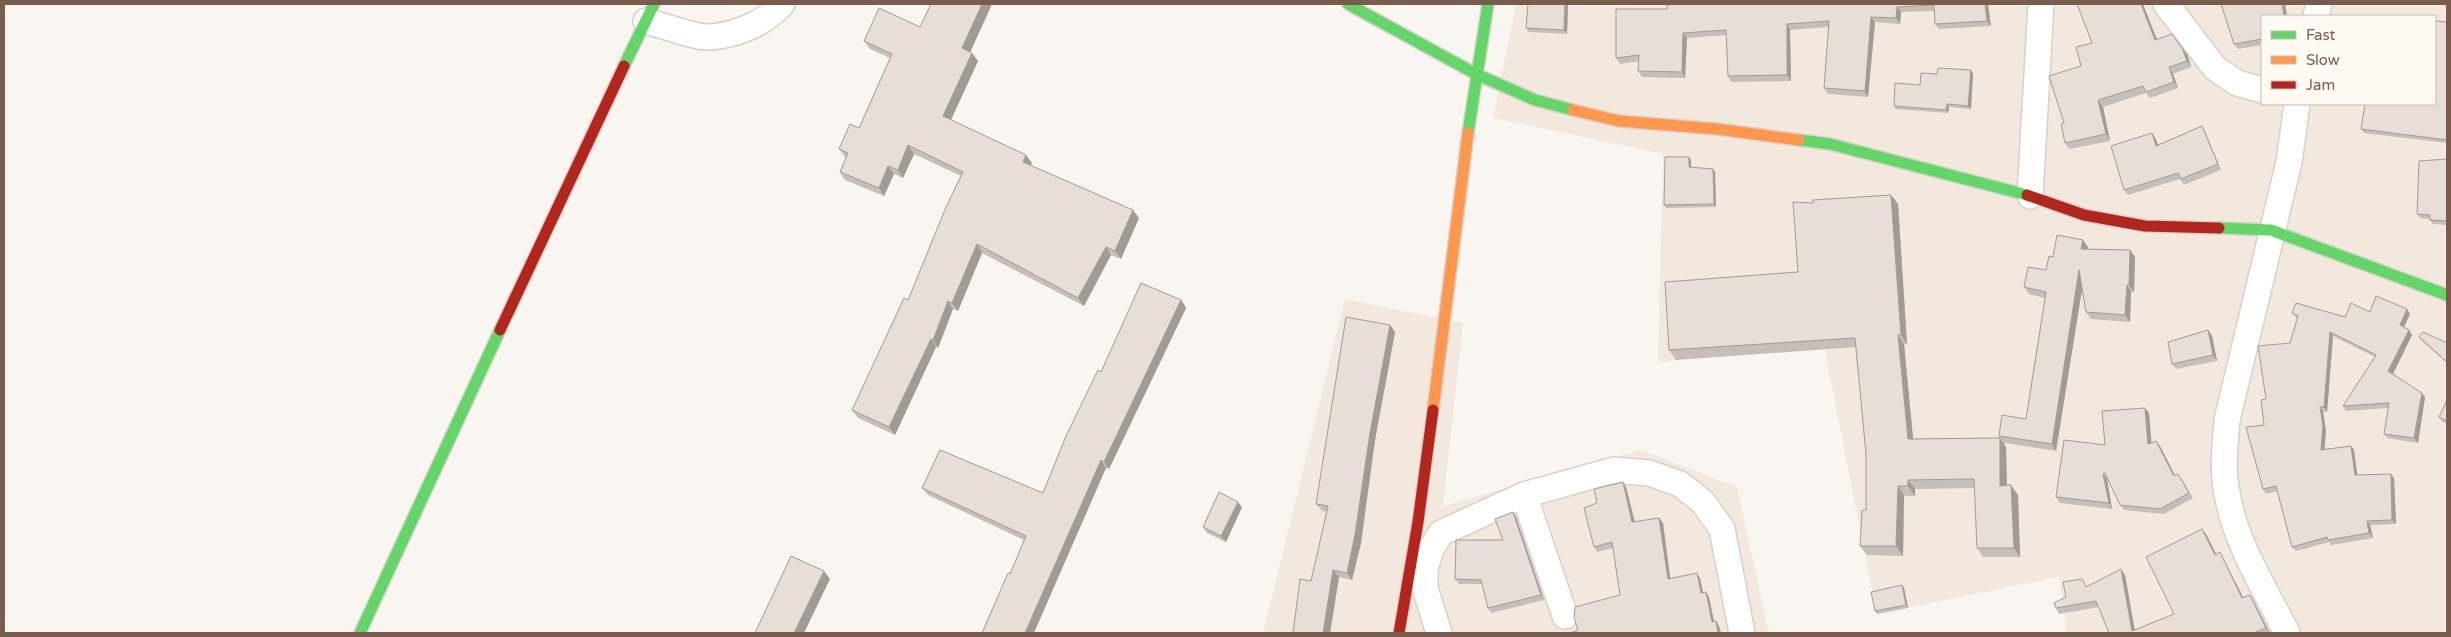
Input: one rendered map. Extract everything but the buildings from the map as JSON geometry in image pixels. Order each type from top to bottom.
[{"type":"street","points":[[360,633],[528,269],[650,13],[709,38],[745,29],[771,16],[782,4]]},
{"type":"street","points":[[1348,4],[1476,74],[1535,100],[1619,121],[1717,130],[1830,144],[2030,196],[2084,215],[2146,226],[2271,230],[2447,295]]},
{"type":"street","points":[[1399,633],[1418,522],[1476,74],[1488,4]]},
{"type":"street","points":[[2030,196],[2041,4]]},
{"type":"street","points":[[2166,4],[2215,68],[2237,83],[2261,90]]},
{"type":"street","points":[[2287,633],[2239,536],[2226,493],[2224,457],[2227,420],[2271,230],[2289,162],[2297,105]]},
{"type":"street","points":[[1439,633],[1425,588],[1425,569],[1431,549],[1440,533],[1524,496],[1614,470],[1649,473],[1680,484],[1703,502],[1722,529],[1742,633]]},
{"type":"street","points":[[1524,496],[1565,616]]},
{"type":"shaded area","points":[[1516,4],[2447,4],[2447,633],[2067,633],[2059,577],[1877,614],[1822,337],[1658,363],[1663,154],[1493,118]]},
{"type":"shaded area","points":[[1345,299],[1463,323],[1443,506],[1641,450],[1737,487],[1769,633],[1263,633]]},
{"type":"traffic: fast","points":[[624,66],[654,4]]},
{"type":"traffic: fast","points":[[1348,4],[1476,74],[1535,100],[1573,110]]},
{"type":"traffic: fast","points":[[1468,133],[1488,4]]},
{"type":"traffic: fast","points":[[1799,140],[1830,144],[2027,195]]},
{"type":"traffic: fast","points":[[2219,228],[2271,230],[2447,295]]},
{"type":"traffic: fast","points":[[360,633],[500,330]]},
{"type":"traffic: slow","points":[[1573,110],[1619,121],[1717,129],[1799,140]]},
{"type":"traffic: slow","points":[[1433,410],[1468,133]]},
{"type":"traffic: jam","points":[[500,330],[624,66]]},
{"type":"traffic: jam","points":[[2027,195],[2084,215],[2145,226],[2219,228]]},
{"type":"traffic: jam","points":[[1399,633],[1418,522],[1433,410]]}]
